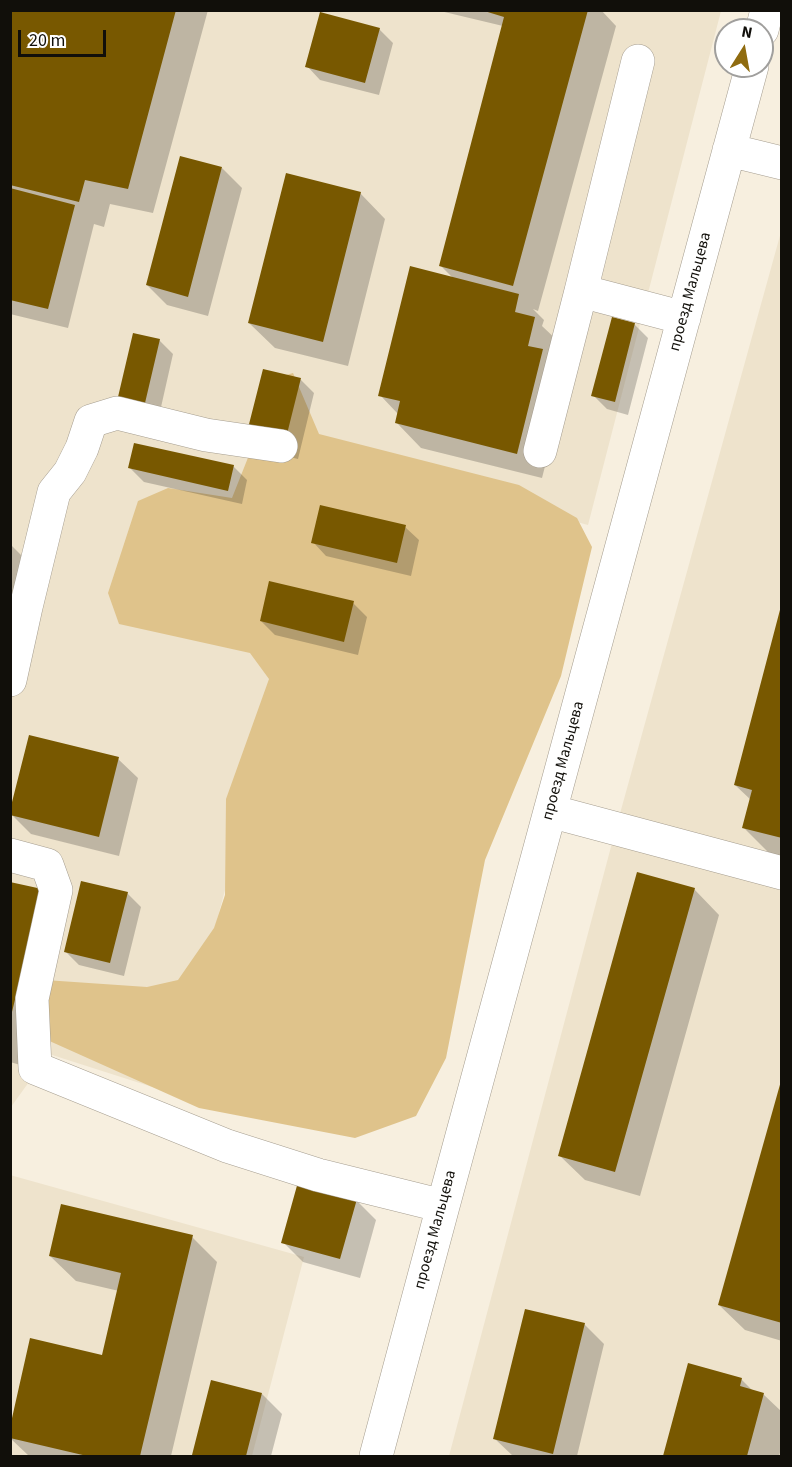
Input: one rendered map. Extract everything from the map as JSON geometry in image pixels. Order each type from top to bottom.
[{"type":"street","points":[[540,451],[638,61]]},
{"type":"street","name":"проезд Мальцева","points":[[376,1456],[749,78]]},
{"type":"street","points":[[729,150],[782,163]]},
{"type":"street","points":[[581,291],[684,318]]},
{"type":"street","points":[[10,680],[54,492],[70,472],[82,448],[91,421],[117,413],[206,435],[281,446]]},
{"type":"street","points":[[550,811],[782,873]]},
{"type":"street","points":[[10,855],[48,865],[56,890],[32,999],[35,1068],[227,1146],[318,1175],[442,1206]]},
{"type":"shaded area","points":[[11,11],[721,11],[719,18],[714,18],[714,38],[588,525],[340,458],[171,1093],[49,1054],[11,1107]]},
{"type":"shaded area","points":[[781,232],[781,1456],[449,1456],[616,828]]},
{"type":"shaded area","points":[[293,373],[319,434],[519,485],[577,518],[592,547],[561,676],[485,860],[446,1058],[416,1116],[355,1138],[199,1108],[45,1039],[45,980],[147,987],[178,980],[214,928],[225,895],[226,799],[269,679],[250,653],[119,624],[108,593],[138,501],[168,488],[232,498],[280,377]]},
{"type":"shaded area","points":[[10,1175],[304,1257],[252,1456],[11,1456]]},
{"type":"building","points":[[10,10],[176,10],[128,189],[85,180],[79,202],[10,185]]},
{"type":"building","points":[[481,10],[588,10],[513,286],[439,266],[504,17]]},
{"type":"building","points":[[320,12],[380,28],[365,83],[305,67]]},
{"type":"building","points":[[180,156],[222,167],[188,297],[146,285]]},
{"type":"building","points":[[286,173],[361,192],[323,342],[248,323]]},
{"type":"building","points":[[10,188],[75,205],[48,309],[10,300]]},
{"type":"building","points":[[410,266],[519,294],[515,312],[535,317],[528,346],[543,349],[517,454],[395,423],[400,401],[378,396]]},
{"type":"building","points":[[612,317],[635,323],[615,402],[591,396]]},
{"type":"building","points":[[133,333],[160,339],[145,403],[118,397]]},
{"type":"building","points":[[263,369],[301,378],[284,446],[246,436]]},
{"type":"building","points":[[134,443],[234,465],[228,491],[128,468]]},
{"type":"building","points":[[320,505],[406,525],[397,563],[311,543]]},
{"type":"building","points":[[269,581],[354,601],[344,642],[260,621]]},
{"type":"building","points":[[781,606],[782,838],[742,828],[752,790],[734,785]]},
{"type":"building","points":[[29,735],[119,757],[99,837],[10,815]]},
{"type":"building","points":[[637,872],[695,888],[615,1172],[558,1156]]},
{"type":"building","points":[[81,881],[128,892],[110,963],[64,952]]},
{"type":"building","points":[[10,882],[42,889],[11,1016],[10,1016]]},
{"type":"building","points":[[782,1081],[782,1323],[718,1305]]},
{"type":"building","points":[[298,1182],[357,1199],[340,1259],[281,1243]]},
{"type":"building","points":[[61,1204],[193,1235],[140,1456],[87,1456],[10,1438],[10,1427],[30,1338],[102,1355],[121,1273],[49,1256]]},
{"type":"building","points":[[525,1309],[585,1323],[553,1454],[493,1439]]},
{"type":"building","points":[[688,1363],[742,1378],[740,1386],[764,1393],[747,1456],[663,1456]]},
{"type":"building","points":[[211,1380],[262,1393],[246,1456],[192,1455]]}]
